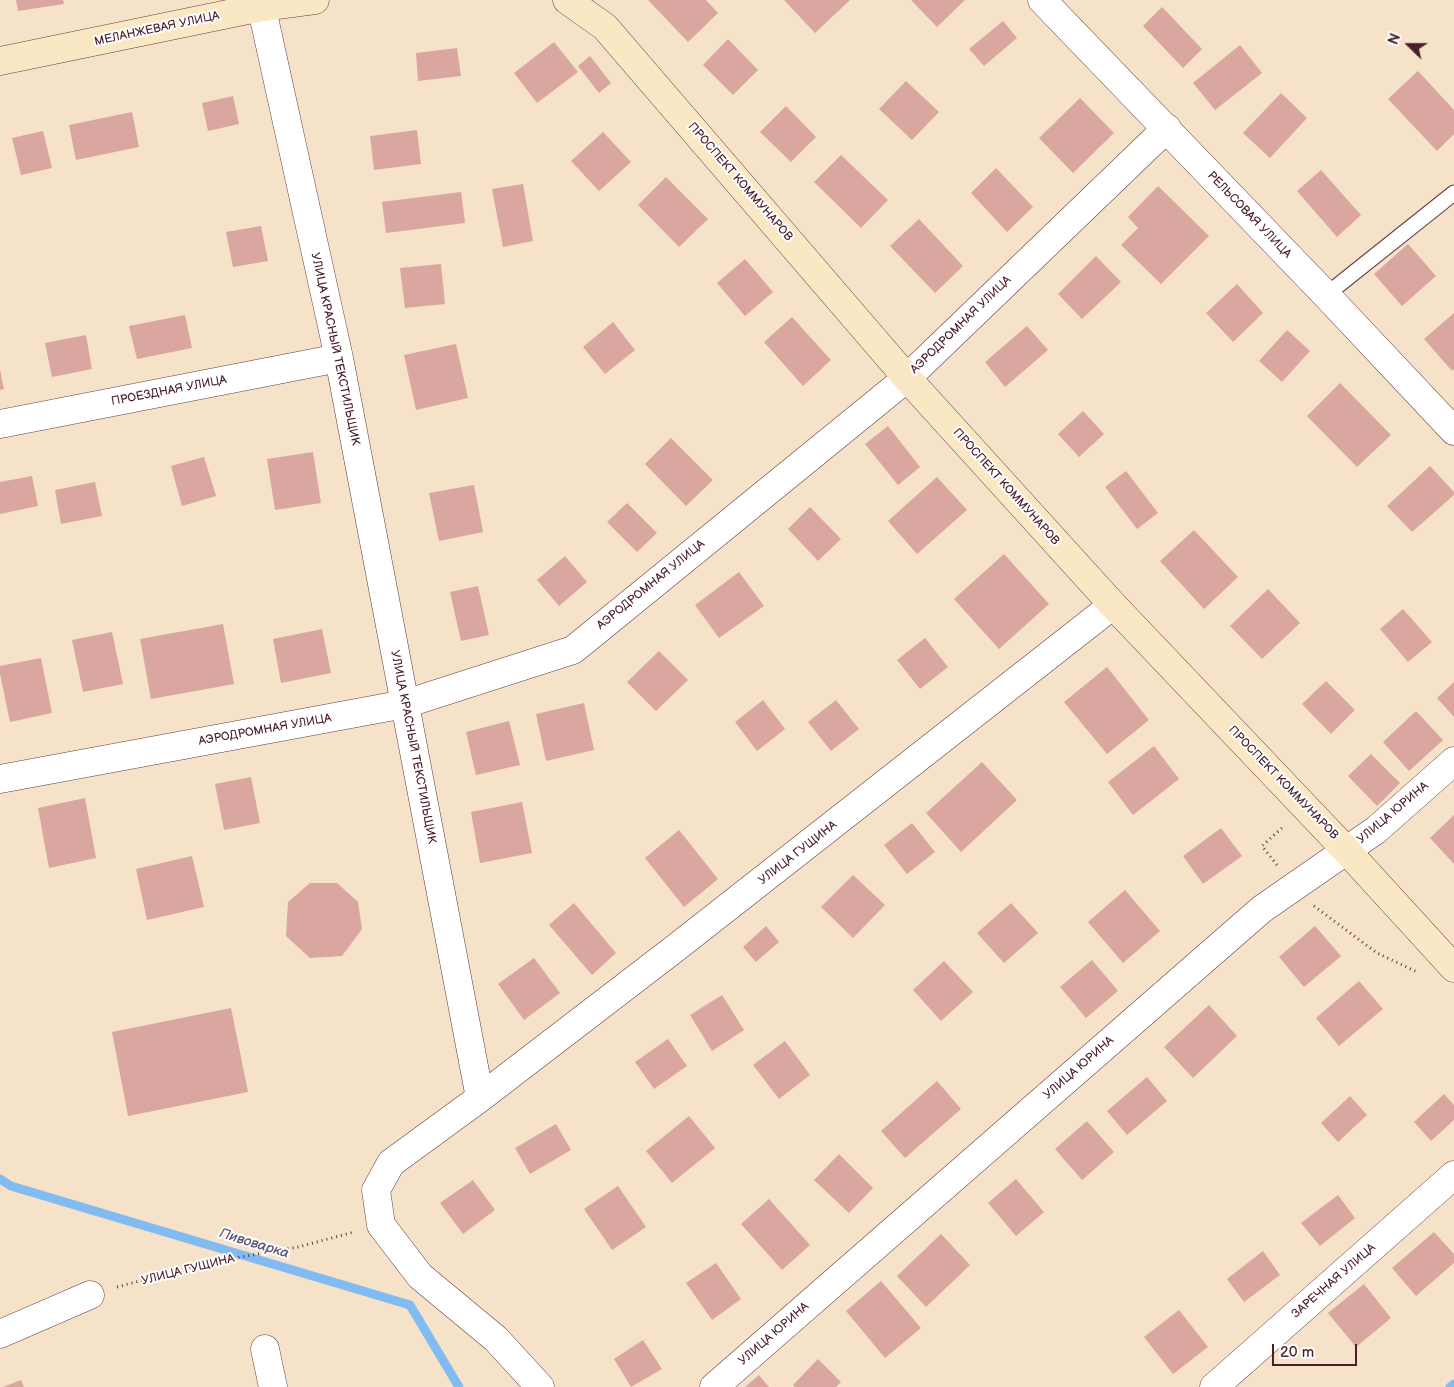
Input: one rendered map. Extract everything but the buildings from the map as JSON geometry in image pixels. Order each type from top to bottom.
[{"type":"street","name":"МЕЛАНЖЕВАЯ УЛИЦА","points":[[0,61],[261,4],[315,0]]},
{"type":"street","name":"ПРОСПЕКТ КОММУНАРОВ","points":[[567,0],[605,27],[907,378],[1113,605],[1347,851],[1454,968]]},
{"type":"street","name":"РЕЛЬСОВАЯ УЛИЦА","points":[[1042,0],[1167,128],[1454,431]]},
{"type":"street","name":"УЛИЦА КРАСНЫЙ ТЕКСТИЛЬЩИК","points":[[261,4],[339,358],[480,1098]]},
{"type":"street","name":"АЭРОДРОМНАЯ УЛИЦА","points":[[0,779],[405,704],[573,650],[907,378],[1167,128]]},
{"type":"street","name":"ПРОЕЗДНАЯ УЛИЦА","points":[[0,424],[339,358]]},
{"type":"street","name":"УЛИЦА ГУЩИНА","points":[[480,1098],[673,950],[1113,605]]},
{"type":"street","name":"УЛИЦА ЮРИНА","points":[[714,1387],[1262,909],[1376,830],[1454,761]]},
{"type":"street","points":[[480,1098],[391,1163],[376,1190],[381,1225],[420,1276],[496,1339],[540,1387]]},
{"type":"street","name":"ЗАРЕЧНАЯ УЛИЦА","points":[[1214,1387],[1454,1175]]},
{"type":"street","points":[[0,1334],[90,1295]]},
{"type":"street","points":[[265,1349],[273,1387]]},
{"type":"lane","points":[[1326,295],[1454,193]]},
{"type":"path","points":[[1278,866],[1262,846],[1283,827]]},
{"type":"path","points":[[1314,906],[1377,953],[1421,974]]},
{"type":"path","name":"УЛИЦА ГУЩИНА","points":[[90,1295],[207,1263],[298,1248],[381,1225]]},
{"type":"waterway","name":"Пивоварка","points":[[0,1179],[11,1186],[410,1305],[459,1387]]},
{"type":"waterway","name":"Пивоварка","points":[[1450,1387],[1454,1384]]}]
